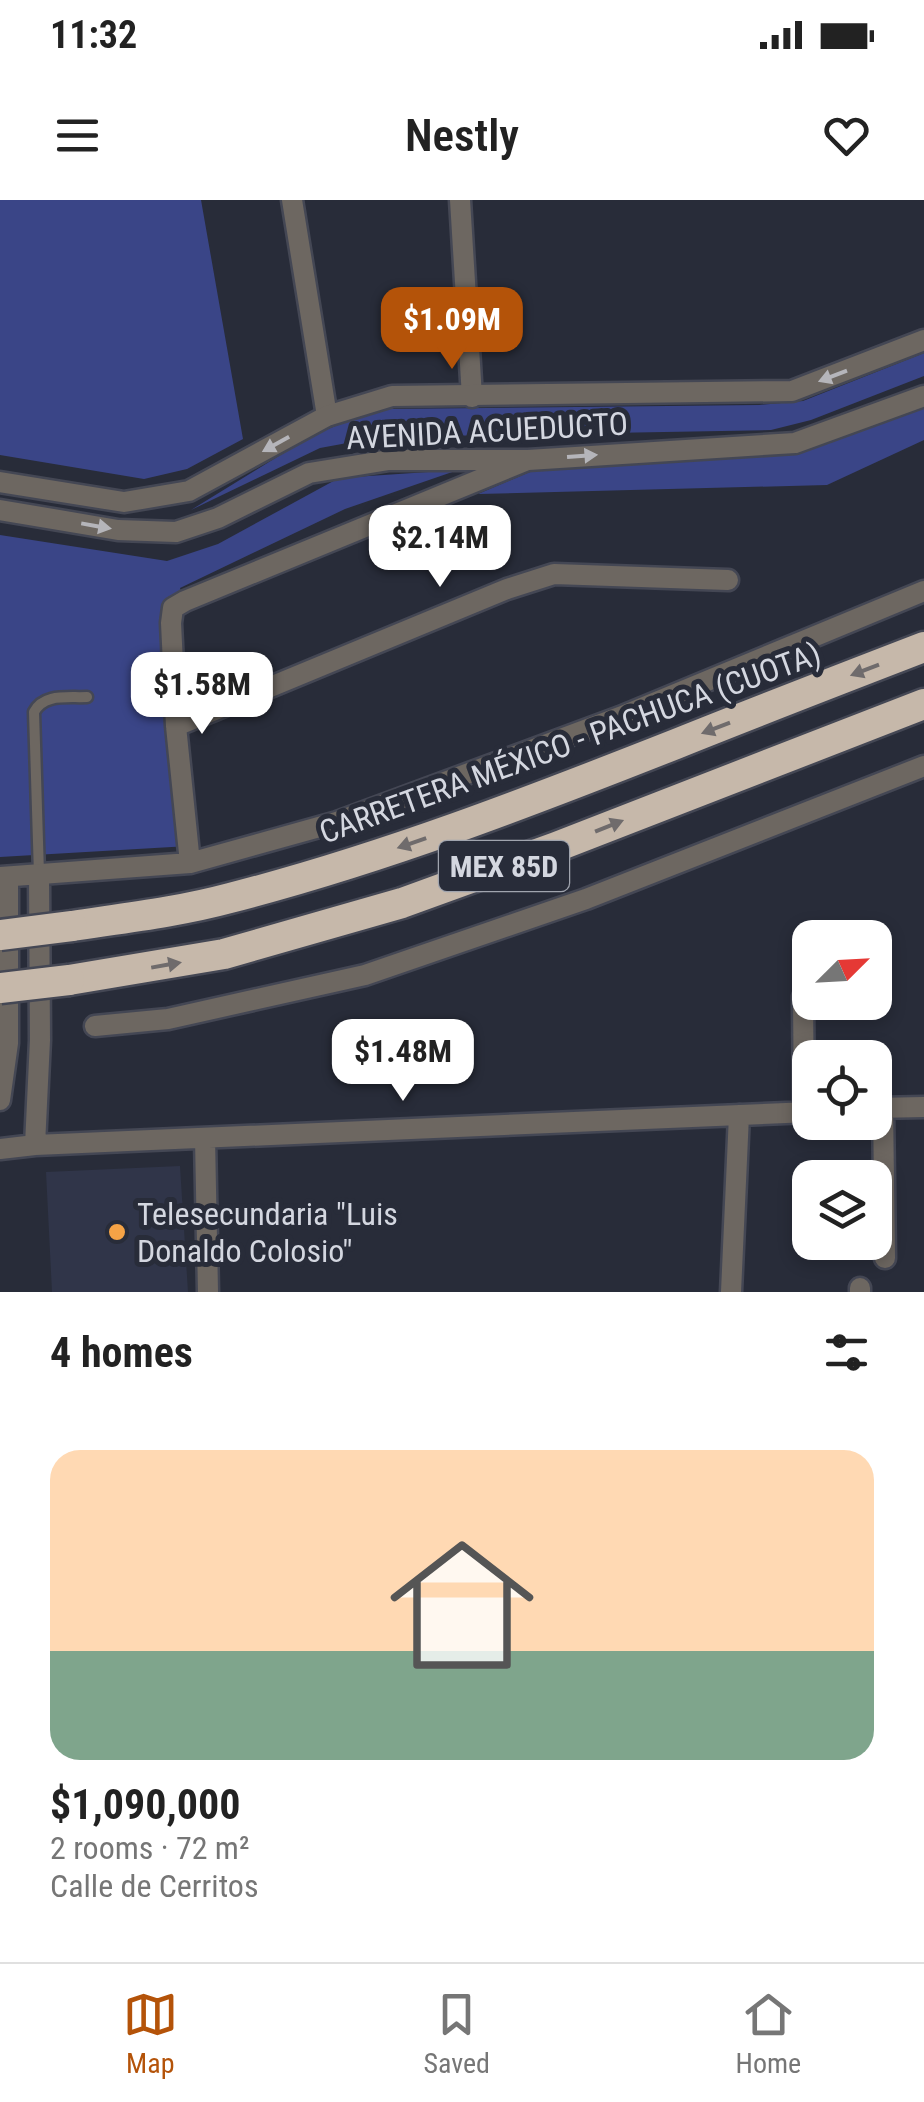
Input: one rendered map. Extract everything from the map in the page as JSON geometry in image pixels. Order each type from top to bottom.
[{"type":"highway","name":"CARRETERA MÉXICO - PACHUCA (CUOTA)","points":[[0,935],[184,908],[324,872],[550,794],[924,647]]},
{"type":"highway","name":"MEX 85D","points":[[0,988],[224,954],[402,903],[924,704]]},
{"type":"street","points":[[292,200],[327,416]]},
{"type":"street","points":[[460,200],[472,397]]},
{"type":"street","name":"AVENIDA ACUEDUCTO","points":[[0,482],[124,502],[189,491],[327,416],[392,396],[792,392],[924,340]]},
{"type":"street","name":"AVENIDA ACUEDUCTO","points":[[0,510],[118,530],[176,532],[218,518],[309,473],[390,460],[528,460],[795,443],[924,396]]},
{"type":"street","points":[[190,863],[176,726],[171,623],[174,608],[528,460]]},
{"type":"street","points":[[176,726],[554,574],[728,580]]},
{"type":"street","points":[[0,1100],[8,1043],[4,877],[190,863],[337,822],[620,717],[924,591]]},
{"type":"street","points":[[95,1026],[168,1019],[365,976],[586,900],[924,766]]},
{"type":"street","points":[[36,1146],[40,1040],[38,875]]},
{"type":"street","points":[[892,1108],[924,1107]]},
{"type":"street","points":[[0,1149],[792,1113]]},
{"type":"street","points":[[731,1292],[740,1116]]},
{"type":"street","points":[[205,1138],[208,1292]]},
{"type":"lane","points":[[38,875],[34,712],[47,699],[87,697]]},
{"type":"shaded area","points":[[0,200],[201,200],[243,439],[187,469],[144,479],[0,455]]},
{"type":"shaded area","points":[[924,353],[924,376],[811,420],[771,430],[380,437],[320,448],[191,510],[311,436],[388,409],[759,405],[803,401]]},
{"type":"shaded area","points":[[924,407],[924,440],[827,485],[478,494],[539,468],[792,454]]},
{"type":"shaded area","points":[[458,470],[345,509],[180,588],[182,595],[173,608],[189,846],[0,857],[0,535],[167,561],[218,544],[339,478]]},
{"type":"shaded area","name":"Telesecundaria \"Luis Donaldo Colosio\"","points":[[180,1166],[188,1292],[52,1292],[46,1172]]},
{"type":"place","name":"Telesecundaria \"Luis Donaldo Colosio\"","points":[[117,1232]]}]
